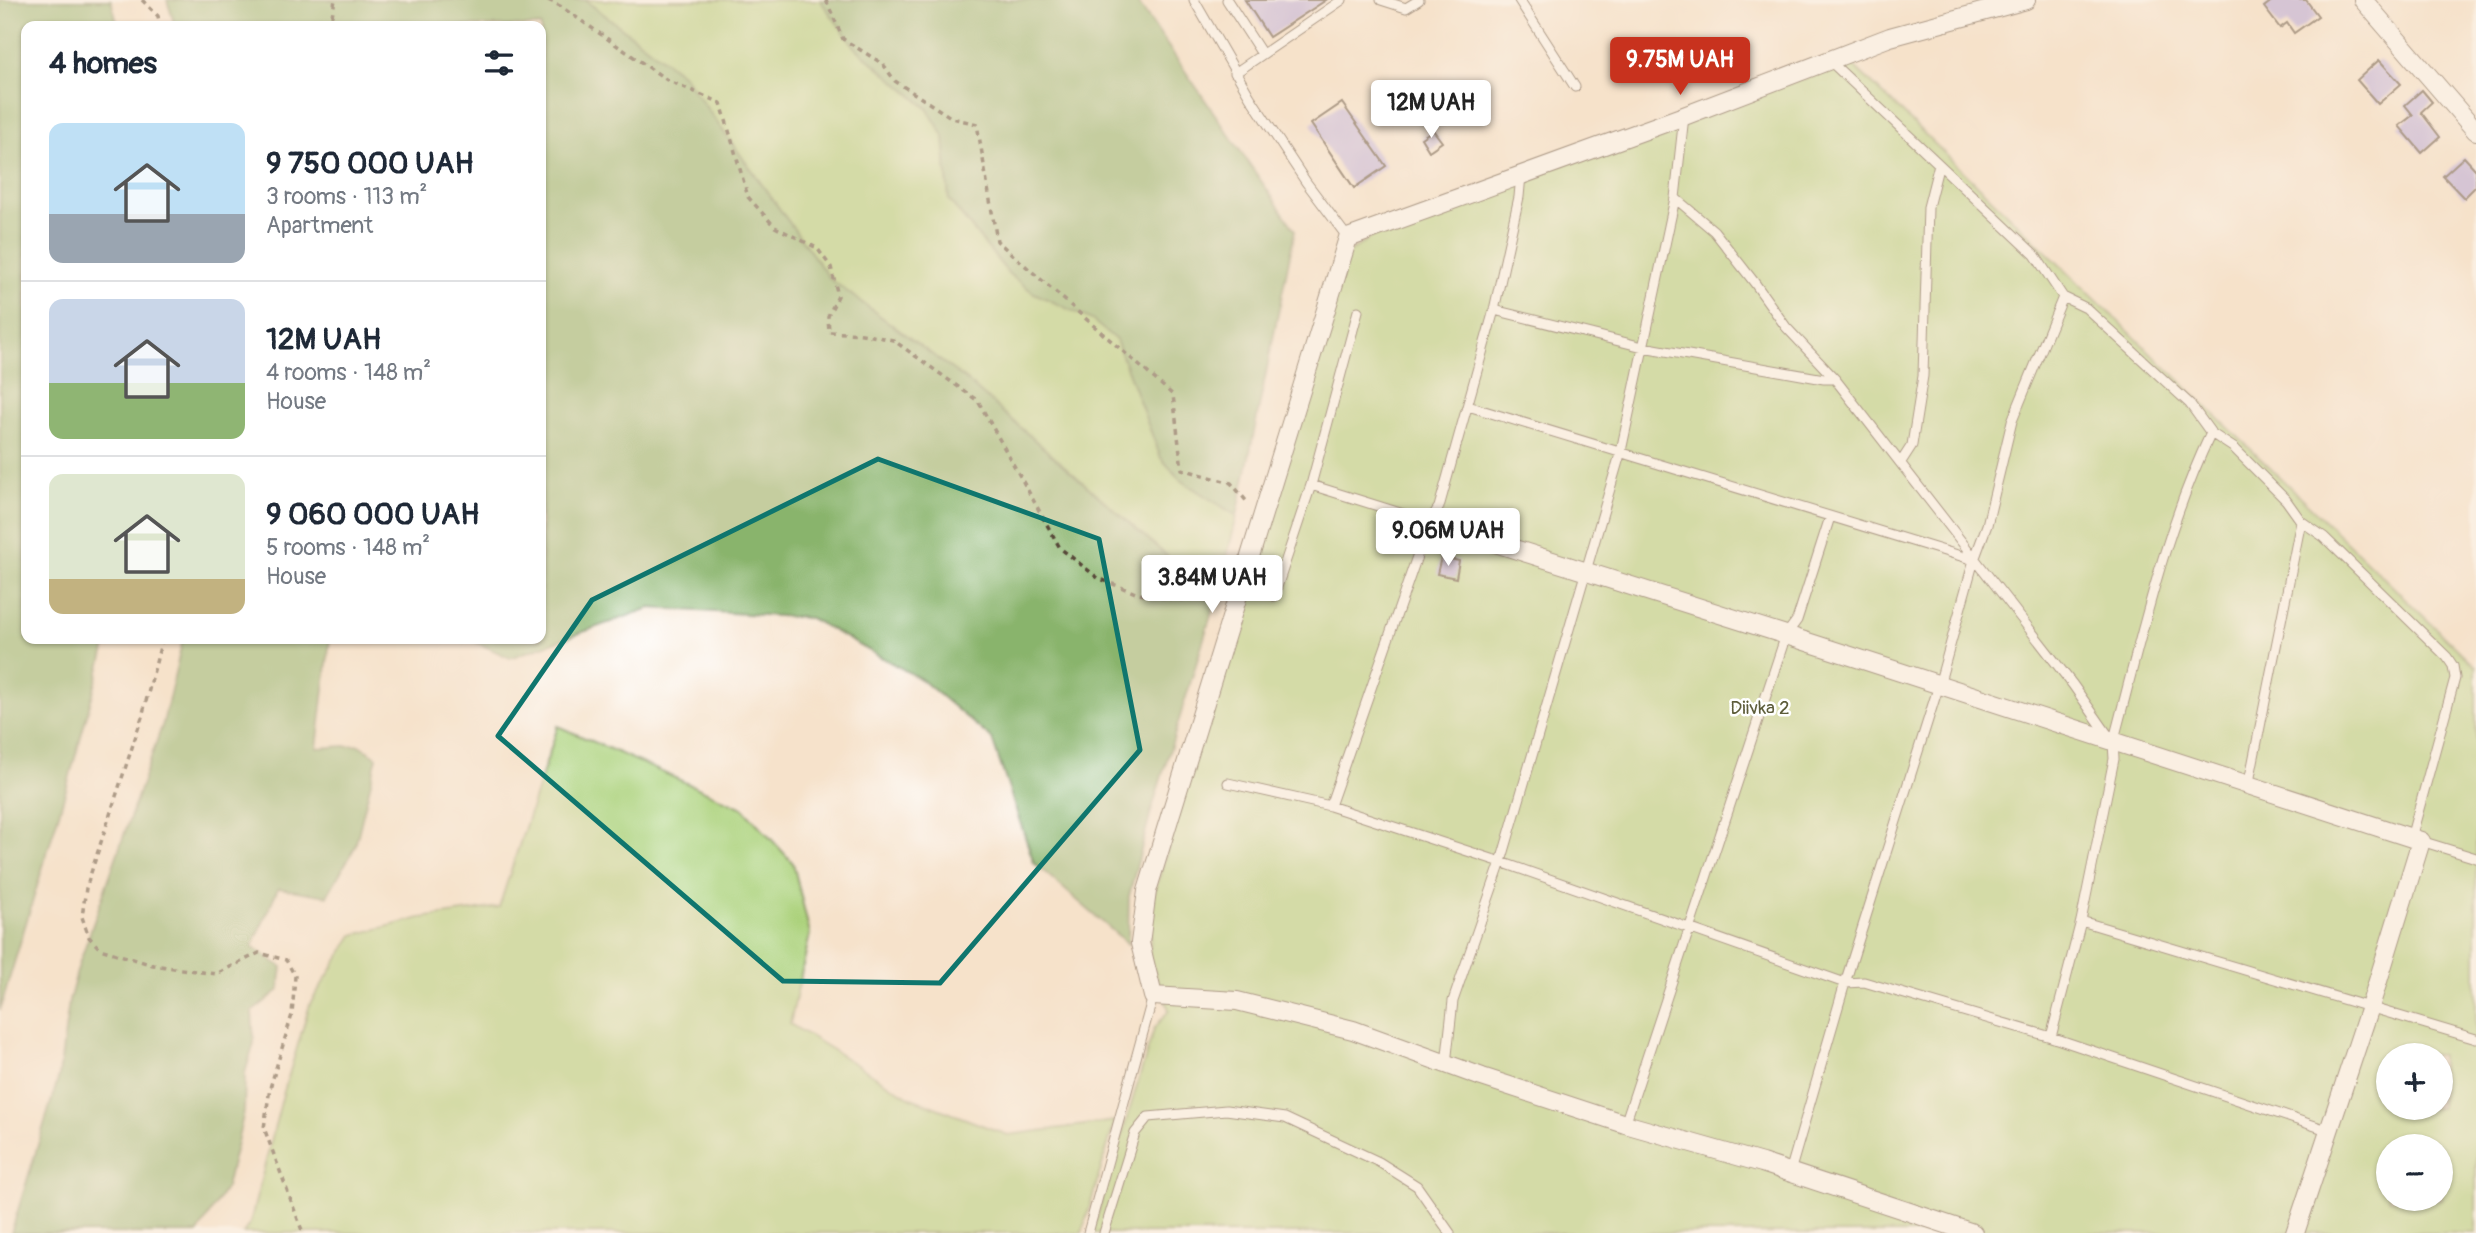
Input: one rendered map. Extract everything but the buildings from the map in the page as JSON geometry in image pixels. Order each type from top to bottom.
[{"type":"street","points":[[1973,1233],[1790,1172],[1625,1124],[1353,1030],[1237,1001],[1153,996],[1140,943],[1147,891],[1348,238],[1684,116],[1890,37],[2026,0]]},
{"type":"street","points":[[2363,0],[2476,131]]},
{"type":"street","points":[[1429,522],[2416,840],[2370,1007],[2295,1233]]},
{"type":"lane","points":[[1194,0],[1235,73],[1306,182],[1348,238]]},
{"type":"lane","points":[[1227,0],[1262,54]]},
{"type":"lane","points":[[1235,73],[1342,0]]},
{"type":"lane","points":[[1381,0],[1406,8],[1419,0]]},
{"type":"lane","points":[[1520,0],[1575,87]]},
{"type":"lane","points":[[1830,61],[2035,255],[2063,297],[2086,308],[2190,404],[2211,433],[2234,448],[2286,500],[2301,521],[2324,537],[2446,657],[2453,666],[2455,678],[2416,840],[2476,858]]},
{"type":"lane","points":[[1446,1064],[1453,1001],[1501,862],[1621,451],[1675,198],[1684,116]]},
{"type":"lane","points":[[1901,462],[1912,445],[1923,376],[1928,206],[1938,164]]},
{"type":"lane","points":[[1329,806],[1429,522],[1438,507],[1494,310],[1519,197],[1521,175]]},
{"type":"lane","points":[[1675,198],[1714,231],[1786,327],[1835,379],[2073,685],[2113,743]]},
{"type":"lane","points":[[1790,1172],[1844,983],[1940,685],[1974,559],[1987,525],[2012,421],[2063,297]]},
{"type":"lane","points":[[1494,310],[1643,347],[1835,379]]},
{"type":"lane","points":[[1274,596],[1311,485],[1358,311]]},
{"type":"lane","points":[[1468,406],[1974,559]]},
{"type":"lane","points":[[2051,1037],[2081,921],[2114,759],[2113,743],[2171,529],[2192,472],[2211,433]]},
{"type":"lane","points":[[1311,485],[1429,522]]},
{"type":"lane","points":[[1625,1124],[1786,635],[1797,620],[1830,517]]},
{"type":"lane","points":[[2248,787],[2301,521]]},
{"type":"lane","points":[[1228,783],[1329,806],[1691,927],[1844,983],[1864,982],[2051,1037],[2330,1131]]},
{"type":"lane","points":[[2081,921],[2476,1039]]},
{"type":"lane","points":[[1088,1233],[1153,996]]},
{"type":"lane","points":[[1104,1233],[1135,1133],[1148,1117],[1226,1110],[1285,1118],[1379,1161],[1417,1186],[1450,1233]]},
{"type":"path","points":[[142,0],[158,16],[159,21]]},
{"type":"path","points":[[331,21],[335,0]]},
{"type":"path","points":[[548,0],[667,80],[721,103],[748,197],[775,227],[817,248],[831,267],[838,296],[828,316],[829,332],[862,334],[892,340],[978,401],[1060,548],[1098,578],[1138,594],[1178,600],[1238,597]]},
{"type":"path","points":[[826,0],[843,39],[883,64],[895,81],[952,118],[977,124],[997,241],[1173,395],[1182,470],[1231,483],[1263,518]]},
{"type":"path","points":[[161,644],[142,717],[86,888],[82,916],[89,937],[100,949],[153,965],[216,974],[259,953],[286,960],[295,976],[292,1014],[270,1088],[264,1128],[303,1233]]},
{"type":"highlighted area","points":[[878,459],[1099,539],[1140,750],[940,983],[783,981],[498,736],[592,600]]},
{"type":"green space","points":[[0,0],[111,0],[117,21],[21,21],[21,644],[107,644],[0,1010]]},
{"type":"green space","points":[[167,0],[585,0],[682,74],[830,279],[965,379],[1216,599],[1150,815],[1129,896],[1128,944],[1034,863],[992,739],[921,679],[810,618],[650,608],[510,658],[480,644],[546,644],[546,21],[173,21]]},
{"type":"green space","points":[[585,0],[820,0],[856,48],[927,108],[944,135],[949,200],[1009,274],[1034,293],[1093,320],[1116,340],[1161,458],[1182,481],[1237,516],[1216,599],[965,379],[830,279],[682,74]]},
{"type":"green space","points":[[820,0],[1136,0],[1295,230],[1237,516],[1182,481],[1161,458],[1116,340],[1092,320],[1034,293],[1009,274],[949,200],[944,136],[927,108],[856,48]]},
{"type":"green space","name":"Diivka 2","points":[[1852,64],[2476,667],[2476,1233],[1092,1233],[1154,1029],[1169,1010],[1149,958],[1154,894],[1347,254],[1379,231],[1711,108]]},
{"type":"green space","points":[[182,644],[329,644],[317,748],[359,745],[377,757],[355,847],[327,896],[278,888],[252,947],[282,967],[279,990],[252,1012],[254,1043],[245,1073],[244,1112],[239,1134],[226,1187],[198,1233],[11,1233],[59,1076],[69,1001],[79,964],[163,723]]},
{"type":"green space","points":[[558,726],[743,808],[793,863],[810,934],[790,1024],[911,1098],[1008,1135],[1115,1121],[1082,1233],[243,1233],[250,1223],[282,1098],[310,1004],[353,935],[421,918],[499,907]]}]
